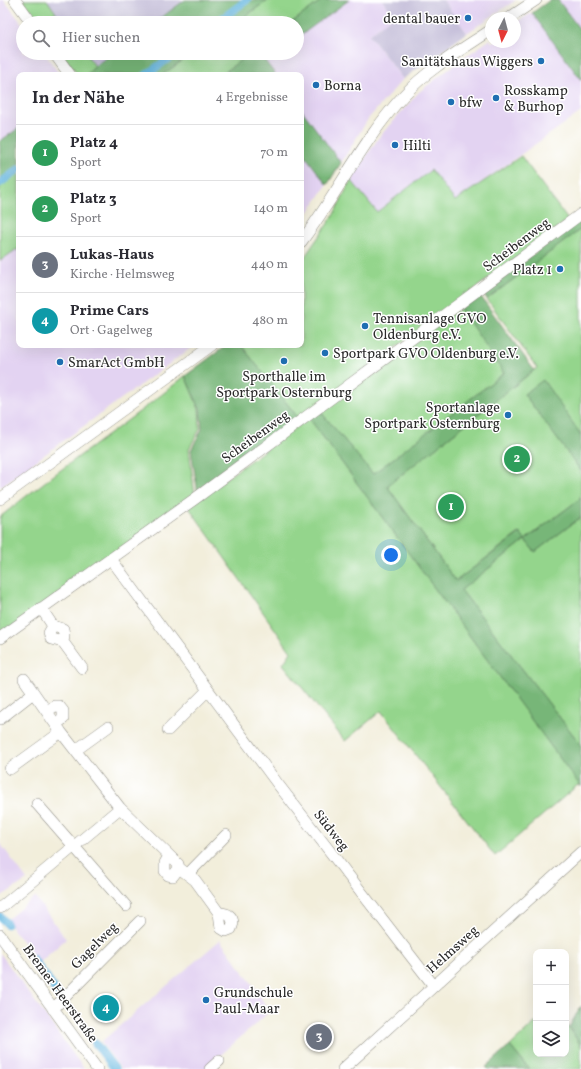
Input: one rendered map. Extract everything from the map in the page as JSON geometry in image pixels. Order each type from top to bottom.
[{"type":"street","points":[[14,0],[27,16]]},
{"type":"street","points":[[518,12],[536,0]]},
{"type":"street","points":[[304,237],[377,127],[405,94],[439,65],[485,34]]},
{"type":"street","points":[[59,60],[68,72]]},
{"type":"street","name":"Scheibenweg","points":[[0,638],[314,412],[581,214]]},
{"type":"street","points":[[0,499],[208,348]]},
{"type":"street","name":"Südweg","points":[[111,559],[277,783],[434,986]]},
{"type":"street","points":[[41,608],[53,626],[49,633],[51,639],[63,642],[82,668]]},
{"type":"street","points":[[10,769],[59,728],[63,719],[63,711],[59,706],[54,706],[47,712],[24,679]]},
{"type":"street","points":[[168,730],[208,690]]},
{"type":"street","points":[[0,719],[33,693]]},
{"type":"street","points":[[76,750],[108,727]]},
{"type":"street","points":[[59,728],[120,808],[195,880],[219,912]]},
{"type":"street","points":[[37,804],[72,847],[126,906]]},
{"type":"street","points":[[0,908],[120,808]]},
{"type":"street","points":[[184,871],[226,835]]},
{"type":"street","name":"Helmsweg","points":[[343,1069],[581,852]]},
{"type":"street","name":"Gagelweg","points":[[53,1008],[140,921]]},
{"type":"street","name":"Bremer Heerstraße","points":[[0,935],[97,1069]]},
{"type":"street","points":[[210,1069],[219,1061]]},
{"type":"shaded area","points":[[0,0],[4,0],[16,16],[16,60],[49,60],[58,72],[16,72],[16,130],[0,141]]},
{"type":"shaded area","points":[[47,0],[185,0],[163,16],[58,16]]},
{"type":"shaded area","points":[[349,0],[382,0],[394,15],[369,35],[403,79],[368,119],[341,163],[304,113],[304,72],[274,72],[265,61],[304,60],[304,33]]},
{"type":"shaded area","points":[[382,0],[443,0],[467,33],[403,79],[369,35],[394,15]]},
{"type":"shaded area","points":[[443,0],[516,0],[498,12],[485,12],[485,21],[467,33]]},
{"type":"shaded area","points":[[558,0],[581,0],[581,31]]},
{"type":"shaded area","points":[[532,13],[581,80],[581,112],[455,201],[431,171],[377,212],[351,180],[379,137],[419,92],[485,43],[485,48],[521,48],[521,19]]},
{"type":"shaded area","points":[[90,60],[103,60],[95,66]]},
{"type":"shaded area","points":[[304,154],[327,185],[304,219]]},
{"type":"shaded area","points":[[16,250],[16,348],[191,348],[0,487],[0,261]]},
{"type":"shaded area","points":[[0,843],[27,880],[0,897]]},
{"type":"shaded area","points":[[35,897],[66,939],[39,963],[6,920]]},
{"type":"shaded area","name":"Grundschule Paul-Maar","points":[[220,940],[256,989],[269,1012],[205,1069],[121,1069],[101,1042]]},
{"type":"shaded area","points":[[0,953],[84,1069],[0,1069]]},
{"type":"green space","points":[[23,0],[47,0],[58,16],[35,16]]},
{"type":"green space","points":[[185,0],[268,0],[246,16],[163,16]]},
{"type":"green space","points":[[268,0],[322,0],[300,16],[246,16]]},
{"type":"green space","points":[[322,0],[349,0],[304,33],[304,16],[300,16]]},
{"type":"green space","points":[[550,0],[558,0],[581,31],[581,80],[532,13]]},
{"type":"green space","points":[[67,60],[90,60],[95,66],[90,72],[76,72]]},
{"type":"green space","points":[[103,60],[183,60],[166,72],[90,72]]},
{"type":"green space","points":[[183,60],[241,60],[225,72],[166,72]]},
{"type":"green space","points":[[241,60],[266,60],[265,61],[274,72],[225,72]]},
{"type":"green space","points":[[304,113],[341,163],[327,185],[304,154]]},
{"type":"green space","points":[[16,130],[16,168],[0,180],[0,141]]},
{"type":"green space","points":[[521,156],[568,220],[299,419],[243,348],[304,348],[304,258],[333,216],[351,180],[377,212],[431,170],[455,201]]},
{"type":"green space","points":[[16,175],[16,250],[0,261],[0,187]]},
{"type":"green space","points":[[581,219],[581,229],[487,299],[482,292]]},
{"type":"green space","name":"Sportanlage Sportpark Osternburg","points":[[581,229],[581,435],[543,381],[524,394],[581,471],[581,498],[525,540],[519,533],[456,581],[387,486],[537,368],[487,299]]},
{"type":"green space","points":[[479,294],[534,370],[387,486],[456,581],[520,533],[525,540],[461,590],[581,745],[581,787],[309,418],[320,411],[373,474],[504,373],[460,308]]},
{"type":"green space","points":[[460,308],[504,373],[373,474],[320,411]]},
{"type":"green space","points":[[223,348],[243,348],[299,419],[198,494],[191,450],[202,429],[200,409],[185,376]]},
{"type":"green space","points":[[185,376],[199,409],[200,429],[189,449],[195,496],[0,636],[0,517]]},
{"type":"green space","points":[[543,380],[581,435],[581,471],[524,394]]},
{"type":"green space","points":[[309,418],[579,784],[495,856],[381,711],[345,741],[283,664],[291,652],[188,506]]},
{"type":"green space","points":[[581,498],[581,517],[535,552],[525,540]]},
{"type":"green space","points":[[581,517],[581,745],[461,590],[525,540],[535,552]]},
{"type":"green space","points":[[581,1006],[581,1046],[569,1027]]},
{"type":"green space","points":[[533,1025],[533,1057],[569,1057],[569,1027],[581,1046],[581,1069],[529,1069],[510,1046]]},
{"type":"green space","points":[[510,1046],[529,1069],[488,1069],[486,1067]]},
{"type":"waterway","points":[[225,16],[247,0]]},
{"type":"waterway","points":[[150,72],[166,60]]},
{"type":"waterway","points":[[0,183],[16,171]]},
{"type":"waterway","points":[[0,916],[7,924]]},
{"type":"waterway","points":[[33,959],[61,998]]},
{"type":"waterway","points":[[95,1043],[115,1069]]},
{"type":"place","name":"dental bauer","points":[[468,18]]},
{"type":"place","name":"Sanitätshaus Wiggers","points":[[541,61]]},
{"type":"place","name":"Borna","points":[[316,85]]},
{"type":"place","name":"Rosskamp & Burhop","points":[[496,98]]},
{"type":"place","name":"bfw","points":[[451,102]]},
{"type":"place","name":"Hilti","points":[[395,145]]},
{"type":"place","name":"Platz 1","points":[[560,269]]},
{"type":"place","name":"Tennisanlage GVO Oldenburg e.V.","points":[[365,326]]},
{"type":"place","name":"Sportpark GVO Oldenburg e.V.","points":[[325,353]]},
{"type":"place","name":"Sporthalle im Sportpark Osternburg","points":[[284,361]]},
{"type":"place","name":"SmarAct GmbH","points":[[60,362]]},
{"type":"place","name":"Sportanlage Sportpark Osternburg","points":[[508,415]]},
{"type":"place","name":"Platz 3","points":[[517,459]]},
{"type":"place","name":"Platz 4","points":[[451,507]]},
{"type":"place","name":"Grundschule Paul-Maar","points":[[206,1000]]},
{"type":"place","name":"Prime Cars","points":[[106,1008]]},
{"type":"place","name":"Lukas-Haus","points":[[319,1037]]}]
